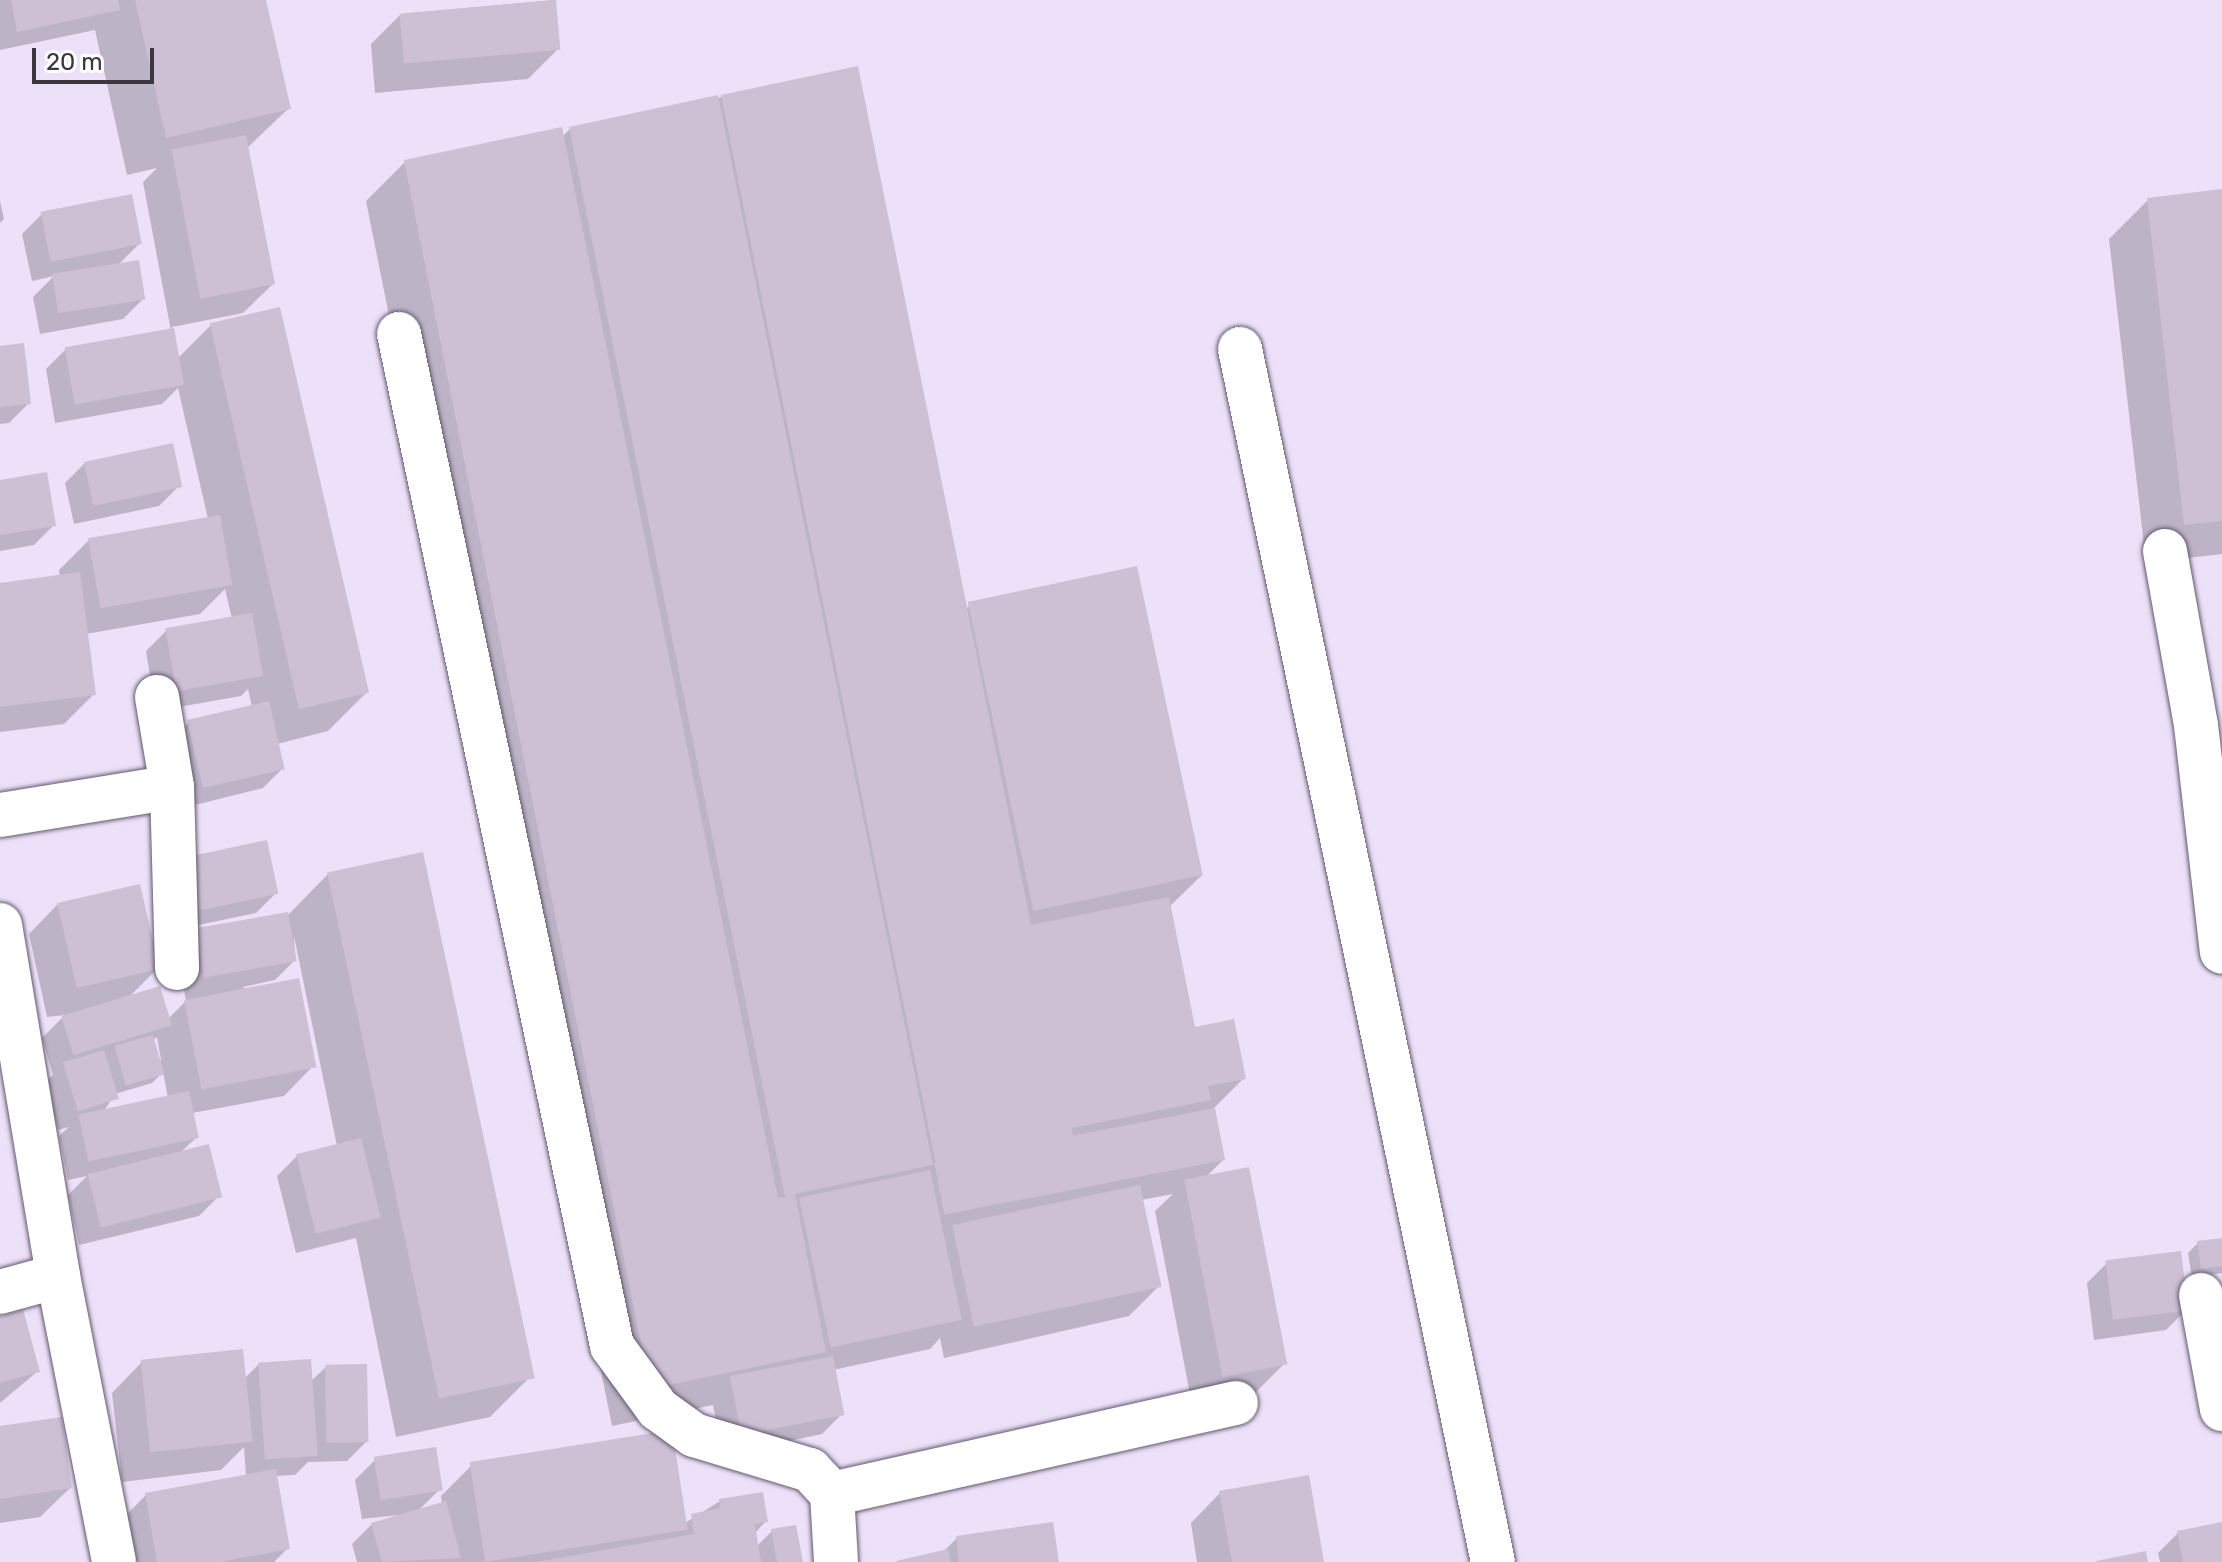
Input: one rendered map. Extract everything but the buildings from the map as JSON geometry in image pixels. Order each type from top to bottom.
[{"type":"street","points":[[399,334],[612,1346],[658,1409],[694,1435],[810,1470],[832,1494],[836,1562]]},
{"type":"street","points":[[1240,349],[1493,1562]]},
{"type":"street","points":[[2165,551],[2196,725],[2222,952]]},
{"type":"street","points":[[157,697],[172,787],[177,968]]},
{"type":"street","points":[[0,815],[172,787]]},
{"type":"street","points":[[0,925],[58,1276],[114,1562]]},
{"type":"street","points":[[0,1292],[58,1276]]},
{"type":"street","points":[[2201,1295],[2222,1409]]},
{"type":"street","points":[[832,1494],[1236,1403]]}]
